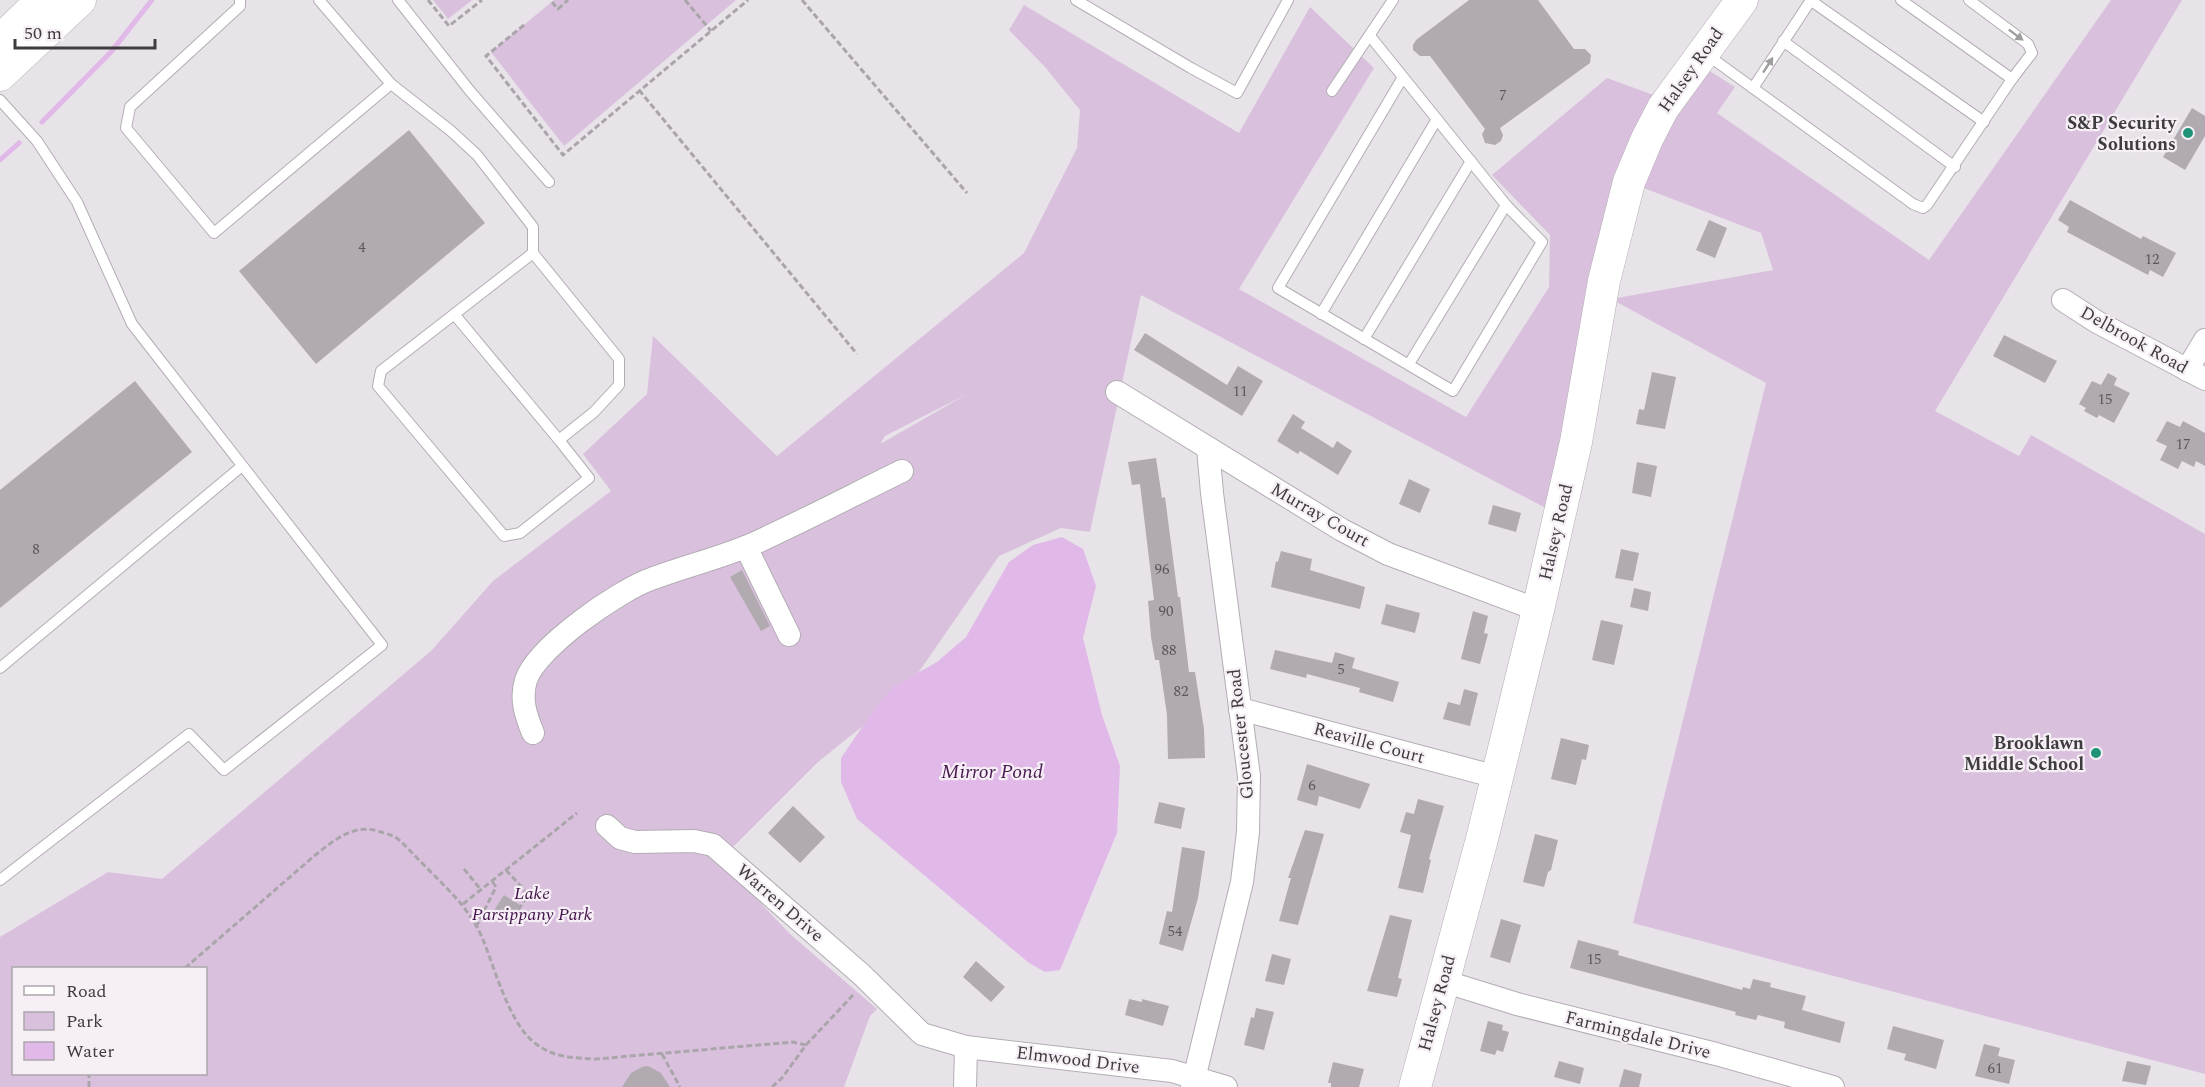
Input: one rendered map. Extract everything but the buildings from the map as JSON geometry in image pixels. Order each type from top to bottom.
[{"type":"street","points":[[0,41],[42,0]]},
{"type":"street","points":[[0,75],[80,0]]},
{"type":"street","name":"Halsey Road","points":[[1415,1087],[1497,777],[1538,610],[1576,442],[1604,281],[1626,192],[1647,139],[1663,108],[1742,0]]},
{"type":"street","name":"Delbrook Road","points":[[2063,300],[2097,322],[2196,375]]},
{"type":"street","points":[[2196,375],[2205,340]]},
{"type":"street","name":"Murray Court","points":[[1117,392],[1342,530],[1388,554],[1538,610]]},
{"type":"street","name":"Gloucester Road","points":[[1194,1082],[1242,882],[1248,832],[1249,777],[1208,448]]},
{"type":"street","points":[[533,733],[524,710],[523,694],[531,668],[562,638],[614,597],[651,579],[690,568],[746,547],[902,471]]},
{"type":"street","points":[[746,547],[789,635]]},
{"type":"street","name":"Reaville Court","points":[[1240,709],[1497,777]]},
{"type":"street","name":"Warren Drive","points":[[607,826],[620,838],[635,842],[694,841],[713,845],[867,980],[922,1034],[929,1036]]},
{"type":"street","name":"Farmingdale Drive","points":[[1443,981],[1517,1004],[1716,1054],[1833,1087]]},
{"type":"street","name":"Elmwood Drive","points":[[929,1036],[966,1047],[1172,1071],[1194,1082],[1226,1087]]},
{"type":"street","points":[[965,1087],[966,1047]]},
{"type":"lane","points":[[240,0],[240,6],[130,107],[126,128],[214,233],[391,84]]},
{"type":"lane","points":[[319,0],[391,84],[451,131],[477,155],[533,227],[533,253],[619,359],[619,385],[594,412],[559,440]]},
{"type":"lane","points":[[398,0],[470,91],[549,182]]},
{"type":"lane","points":[[1076,0],[1237,93],[1288,0]]},
{"type":"lane","points":[[1332,91],[1393,0]]},
{"type":"lane","points":[[1753,88],[1810,0],[1984,122]]},
{"type":"lane","points":[[1901,0],[2012,79]]},
{"type":"lane","points":[[1703,52],[1921,208],[1927,205],[1955,167],[2012,79],[2032,53],[2030,47],[1969,0]]},
{"type":"lane","points":[[1370,36],[1471,161],[1506,205],[1542,242],[1453,391],[1278,288],[1403,77]]},
{"type":"lane","points":[[1783,41],[1955,167]]},
{"type":"lane","points":[[0,100],[38,141],[76,202],[132,324],[382,645],[224,770],[189,734],[0,880]]},
{"type":"lane","points":[[1321,314],[1437,119]]},
{"type":"lane","points":[[1364,339],[1471,161]]},
{"type":"lane","points":[[1409,364],[1506,205]]},
{"type":"lane","points":[[454,314],[589,478],[520,533],[504,536],[378,386],[381,371],[454,314],[533,253]]},
{"type":"lane","points":[[0,668],[242,466]]},
{"type":"path","points":[[428,0],[449,26],[482,0]]},
{"type":"path","points":[[552,2],[558,9],[568,0]]},
{"type":"path","points":[[685,0],[711,31]]},
{"type":"path","points":[[524,25],[486,56],[563,155],[748,0]]},
{"type":"path","points":[[802,0],[967,193]]},
{"type":"path","points":[[639,90],[857,354]]},
{"type":"path","points":[[463,904],[577,813]]},
{"type":"path","points":[[187,967],[313,857],[350,831],[363,828],[374,829],[396,837],[463,904],[476,927],[522,1031],[535,1044],[552,1054],[566,1058],[596,1059],[793,1042],[806,1045]]},
{"type":"path","points":[[464,869],[481,890]]},
{"type":"path","points":[[506,870],[528,894],[516,914]]},
{"type":"path","points":[[476,927],[496,887],[492,881]]},
{"type":"path","points":[[772,1087],[782,1078],[806,1045],[867,980]]},
{"type":"path","points":[[662,1054],[680,1087]]},
{"type":"green space","points":[[433,0],[472,0],[448,19]]},
{"type":"green space","points":[[554,0],[736,0],[564,146],[491,52]]},
{"type":"green space","name":"Lake Parsippany Park","points":[[2111,0],[2182,0],[1935,411],[2019,456],[2031,435],[2205,534],[2205,1074],[1633,923],[1766,383],[1611,299],[1773,270],[1761,233],[1628,182],[1559,515],[1141,295],[1090,532],[1061,528],[999,556],[905,692],[818,762],[720,860],[790,934],[877,1009],[870,1016],[844,1087],[0,1087],[0,937],[108,872],[162,879],[431,651],[493,581],[611,491],[583,454],[647,394],[653,336],[777,456],[1024,253],[1077,148],[1080,110],[1045,67],[1009,30],[1024,5],[1239,133],[1310,7],[1374,68],[1239,289],[1466,417],[1549,287],[1550,235],[1492,175],[1607,78],[1670,101],[1697,63],[1735,87],[1717,113],[1929,260]],"holes":[[[967,394],[882,443],[885,436]]]},
{"type":"water","name":"Mirror Pond","points":[[1062,537],[1083,549],[1096,586],[1083,638],[1102,715],[1120,766],[1117,833],[1060,970],[1045,972],[1029,963],[857,819],[841,782],[841,758],[875,708],[893,687],[937,662],[966,637],[1009,562],[1033,545]]},
{"type":"waterway","points":[[42,122],[111,52],[152,0]]},
{"type":"waterway","points":[[0,160],[19,143]]},
{"type":"place","name":"S&P Security Solutions","points":[[2188,133]]},
{"type":"place","name":"Brooklawn Middle School","points":[[2096,753]]}]
